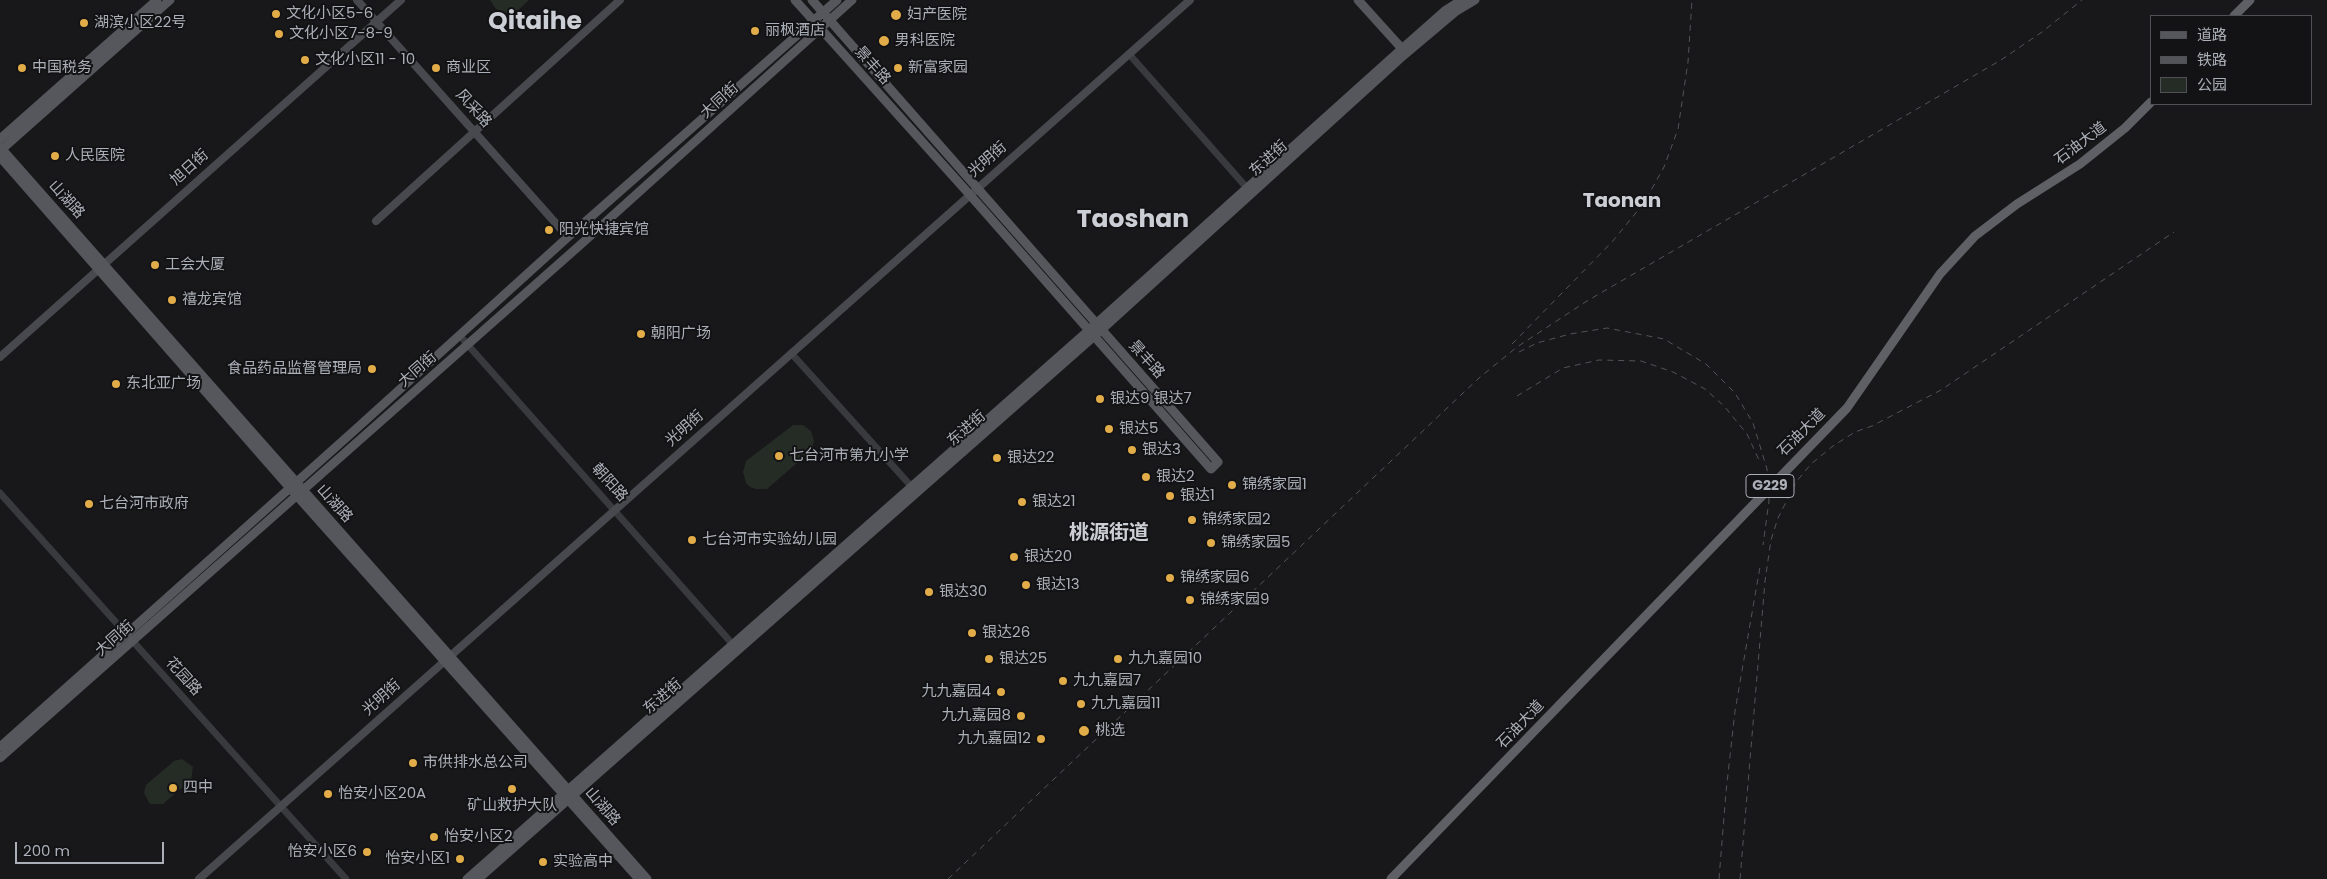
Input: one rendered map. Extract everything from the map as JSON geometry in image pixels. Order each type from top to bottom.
[{"type":"highway","points":[[2235,15],[2250,0]]},
{"type":"highway","name":"石油大道","points":[[1391,879],[1847,408],[1940,274],[1975,236],[2018,204],[2080,164],[2125,128],[2150,103]]},
{"type":"main road","points":[[0,151],[127,32],[157,0]]},
{"type":"main road","points":[[0,139],[127,32],[170,0]]},
{"type":"main road","name":"风采路","points":[[357,0],[568,237]]},
{"type":"main road","name":"旭日街","points":[[0,357],[401,0]]},
{"type":"main road","points":[[376,221],[620,0]]},
{"type":"main road","name":"景丰路","points":[[795,0],[974,192]]},
{"type":"main road","name":"景丰路","points":[[812,0],[974,192],[1095,330],[1211,469],[1218,462],[1095,330]]},
{"type":"main road","name":"大同街","points":[[0,747],[460,336],[568,237],[837,0]]},
{"type":"main road","name":"大同街","points":[[0,758],[468,345],[852,0]]},
{"type":"main road","name":"光明街","points":[[199,879],[1190,0]]},
{"type":"main road","points":[[1358,0],[1406,50]]},
{"type":"main road","points":[[1364,0],[1406,50]]},
{"type":"main road","name":"东进街","points":[[467,879],[568,794],[1095,330],[1406,50],[1446,10],[1462,0]]},
{"type":"main road","name":"东进街","points":[[735,647],[911,486],[1095,330],[1247,188],[1406,50],[1455,12],[1474,0]]},
{"type":"main road","name":"山湖路","points":[[0,151],[300,493],[568,794],[647,879]]},
{"type":"main road","name":"东进街","points":[[478,879],[568,794]]},
{"type":"main road","name":"山湖路","points":[[568,794],[638,879]]},
{"type":"street","points":[[1129,54],[1247,188]]},
{"type":"street","name":"朝阳路","points":[[460,336],[735,647]]},
{"type":"street","points":[[791,353],[911,486]]},
{"type":"street","name":"花园路","points":[[0,493],[346,879]]},
{"type":"green space","points":[[490,0],[529,0],[515,13],[509,14],[496,9]]},
{"type":"green space","name":"七台河市第九小学","points":[[793,425],[803,425],[811,431],[814,441],[811,451],[767,489],[750,487],[746,483],[743,472],[746,461]]},
{"type":"green space","points":[[182,759],[193,767],[191,780],[163,804],[150,804],[144,793],[146,785],[174,761]]},
{"type":"railway","points":[[1512,344],[1612,242],[1644,203],[1664,167],[1678,129],[1688,62],[1692,0]]},
{"type":"railway","points":[[948,879],[1479,378],[1517,347],[1587,301],[2001,60],[2042,32],[2082,0]]},
{"type":"railway","points":[[1740,879],[1765,581],[1771,540],[1778,518],[1796,482],[1811,464],[1833,446],[1855,432],[1872,426],[1941,390],[2174,232]]},
{"type":"railway","points":[[1519,352],[1537,343],[1570,334],[1607,328],[1664,339],[1706,364],[1735,393],[1753,423],[1767,469],[1769,501],[1763,545]]},
{"type":"railway","points":[[1517,396],[1563,368],[1599,360],[1641,361],[1673,372],[1705,389],[1724,406],[1747,434],[1759,460]]},
{"type":"railway","points":[[1719,879],[1735,711],[1760,567]]},
{"type":"place","name":"文化小区5-6","points":[[276,14]]},
{"type":"place","name":"妇产医院","points":[[896,15]]},
{"type":"place","name":"湖滨小区22号","points":[[84,23]]},
{"type":"place","name":"丽枫酒店","points":[[755,31]]},
{"type":"place","name":"文化小区7-8-9","points":[[279,34]]},
{"type":"place","name":"男科医院","points":[[884,41]]},
{"type":"place","name":"文化小区11 - 10","points":[[305,60]]},
{"type":"place","name":"中国税务","points":[[22,68]]},
{"type":"place","name":"商业区","points":[[436,68]]},
{"type":"place","name":"新富家园","points":[[898,68]]},
{"type":"place","name":"人民医院","points":[[55,156]]},
{"type":"place","name":"阳光快捷宾馆","points":[[549,230]]},
{"type":"place","name":"工会大厦","points":[[155,265]]},
{"type":"place","name":"禧龙宾馆","points":[[172,300]]},
{"type":"place","name":"朝阳广场","points":[[641,334]]},
{"type":"place","name":"食品药品监督管理局","points":[[372,369]]},
{"type":"place","name":"东北亚广场","points":[[116,384]]},
{"type":"place","name":"银达9 银达7","points":[[1100,399]]},
{"type":"place","name":"银达5","points":[[1109,429]]},
{"type":"place","name":"银达3","points":[[1132,450]]},
{"type":"place","name":"七台河市第九小学","points":[[779,456]]},
{"type":"place","name":"银达22","points":[[997,458]]},
{"type":"place","name":"银达2","points":[[1146,477]]},
{"type":"place","name":"锦绣家园1","points":[[1232,485]]},
{"type":"place","name":"银达1","points":[[1170,496]]},
{"type":"place","name":"银达21","points":[[1022,502]]},
{"type":"place","name":"七台河市政府","points":[[89,504]]},
{"type":"place","name":"锦绣家园2","points":[[1192,520]]},
{"type":"place","name":"七台河市实验幼儿园","points":[[692,540]]},
{"type":"place","name":"锦绣家园5","points":[[1211,543]]},
{"type":"place","name":"银达20","points":[[1014,557]]},
{"type":"place","name":"锦绣家园6","points":[[1170,578]]},
{"type":"place","name":"银达13","points":[[1026,585]]},
{"type":"place","name":"银达30","points":[[929,592]]},
{"type":"place","name":"锦绣家园9","points":[[1190,600]]},
{"type":"place","name":"银达26","points":[[972,633]]},
{"type":"place","name":"银达25","points":[[989,659]]},
{"type":"place","name":"九九嘉园10","points":[[1118,659]]},
{"type":"place","name":"九九嘉园7","points":[[1063,681]]},
{"type":"place","name":"九九嘉园4","points":[[1001,692]]},
{"type":"place","name":"九九嘉园11","points":[[1081,704]]},
{"type":"place","name":"九九嘉园8","points":[[1021,716]]},
{"type":"place","name":"桃选","points":[[1084,731]]},
{"type":"place","name":"九九嘉园12","points":[[1041,739]]},
{"type":"place","name":"市供排水总公司","points":[[413,763]]},
{"type":"place","name":"四中","points":[[173,788]]},
{"type":"place","name":"矿山救护大队","points":[[512,789]]},
{"type":"place","name":"怡安小区20A","points":[[328,794]]},
{"type":"place","name":"怡安小区2","points":[[434,837]]},
{"type":"place","name":"怡安小区6","points":[[367,852]]},
{"type":"place","name":"怡安小区1","points":[[460,859]]},
{"type":"place","name":"实验高中","points":[[543,862]]},
{"type":"district","name":"Qitaihe","points":[[535,23]]},
{"type":"district","name":"Taonan","points":[[1622,202]]},
{"type":"district","name":"Taoshan","points":[[1133,221]]},
{"type":"district","name":"桃源街道","points":[[1109,534]]}]
